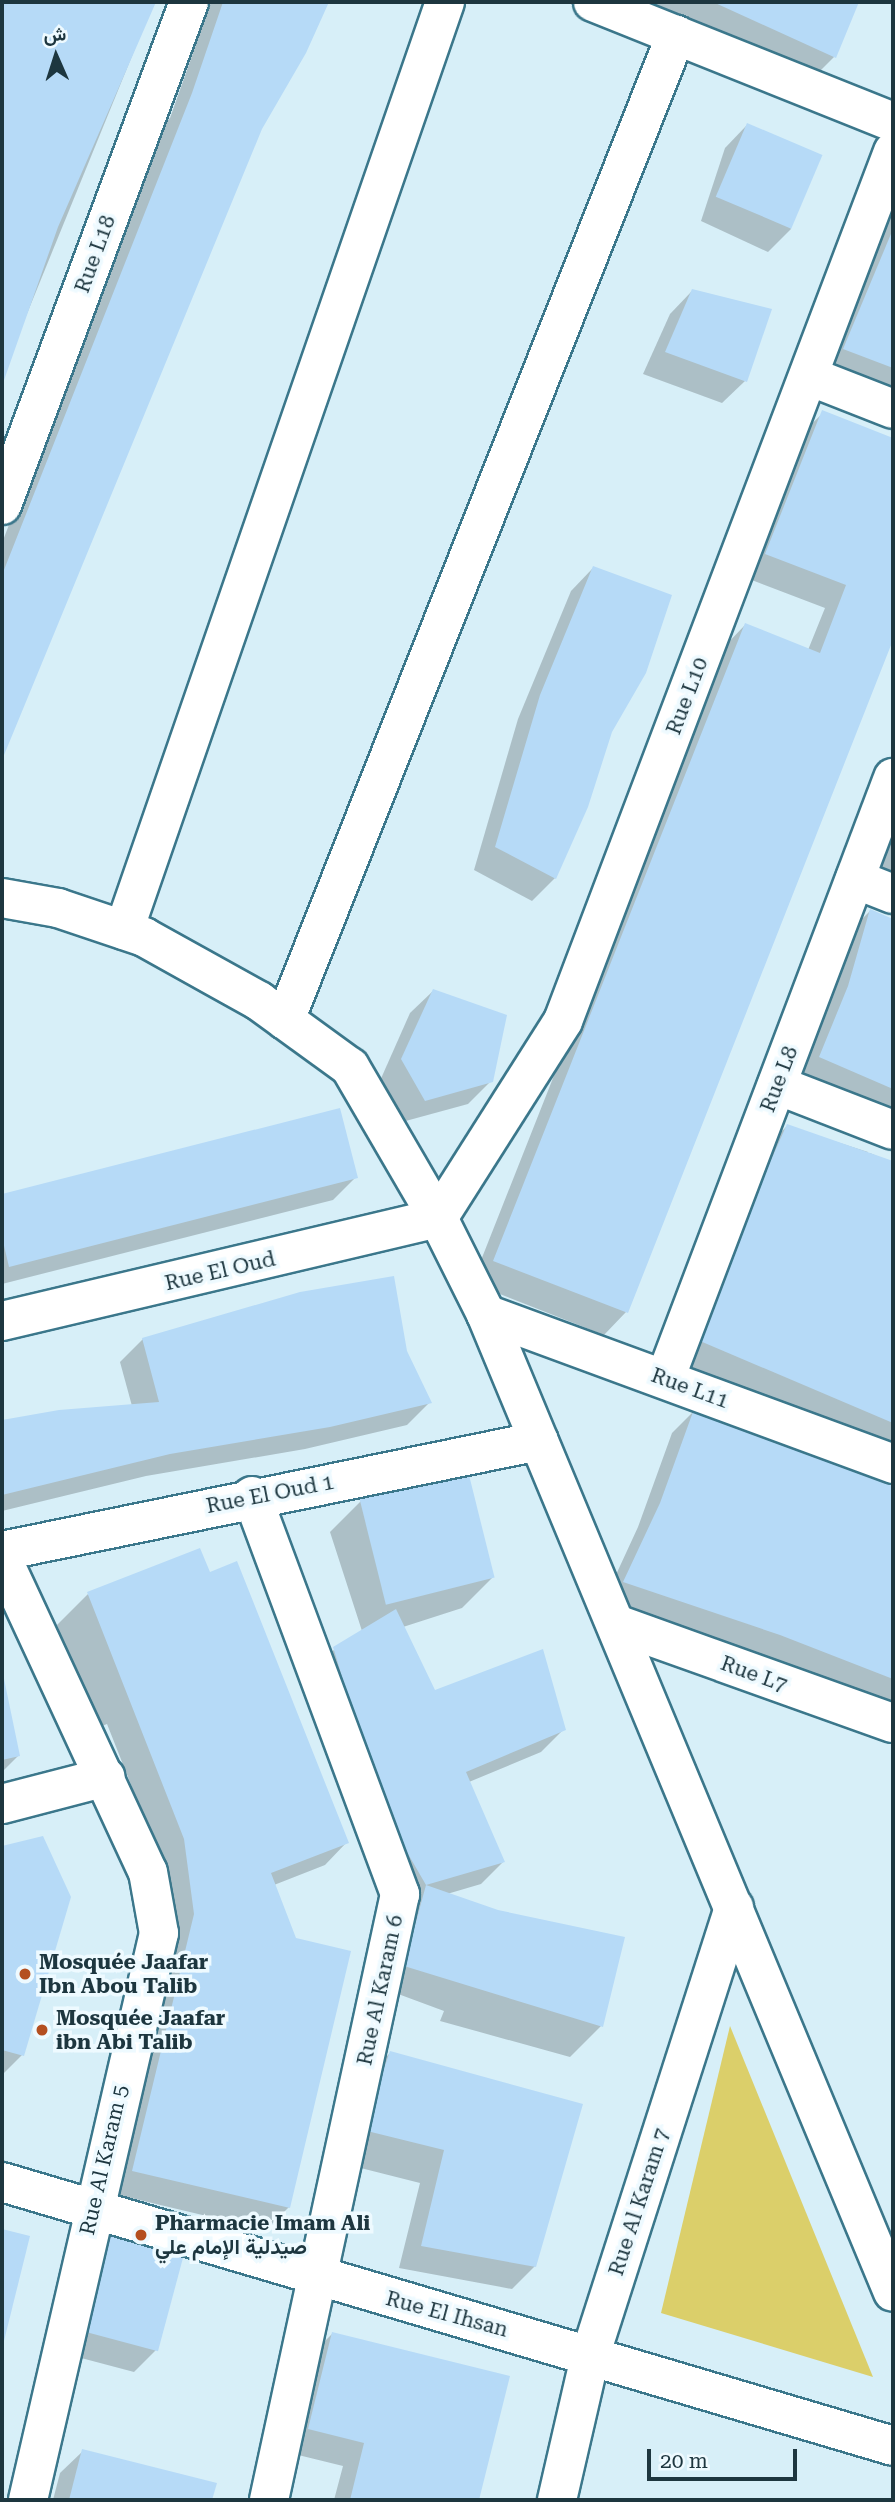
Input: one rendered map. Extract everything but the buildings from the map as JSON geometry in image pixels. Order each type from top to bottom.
[{"type":"street","name":"Rue L18","points":[[2,505],[189,2]]},
{"type":"street","points":[[124,930],[445,2]]},
{"type":"street","points":[[593,2],[893,122]]},
{"type":"street","points":[[285,1020],[676,35]]},
{"type":"street","name":"Rue L10","points":[[439,1218],[563,1021],[893,152]]},
{"type":"street","points":[[809,376],[893,409]]},
{"type":"street","name":"Rue L8","points":[[665,1379],[893,778]]},
{"type":"street","points":[[855,879],[893,894]]},
{"type":"street","points":[[2,898],[58,908],[144,937],[285,1020],[350,1067],[439,1218],[486,1314],[893,2292]]},
{"type":"street","points":[[777,1085],[893,1130]]},
{"type":"street","name":"Rue El Oud","points":[[2,1321],[439,1218]]},
{"type":"street","name":"Rue L11","points":[[486,1314],[893,1464]]},
{"type":"street","name":"Rue El Oud 1","points":[[2,1551],[252,1496],[539,1441]]},
{"type":"street","name":"Rue Al Karam 6","points":[[252,1496],[400,1894],[320,2279],[270,2500]]},
{"type":"street","name":"Rue Al Karam 5","points":[[2,1558],[148,1871],[159,1933],[92,2208],[28,2500]]},
{"type":"street","name":"Rue L7","points":[[616,1624],[893,1723]]},
{"type":"street","points":[[2,1804],[106,1777]]},
{"type":"street","name":"Rue Al Karam 7","points":[[557,2500],[591,2353],[734,1907]]},
{"type":"street","name":"Rue El Ihsan","points":[[2,2182],[320,2279],[591,2353],[893,2445]]},
{"type":"shaded area","points":[[730,2026],[873,2377],[661,2313]]},
{"type":"place","name":"Mosquée Jaafar Ibn Abou Talib","points":[[25,1974]]},
{"type":"place","name":"Mosquée Jaafar ibn Abi Talib","points":[[42,2030]]},
{"type":"place","name":"Pharmacie Imam Ali صيدلية الإمام علي","points":[[141,2235]]}]
